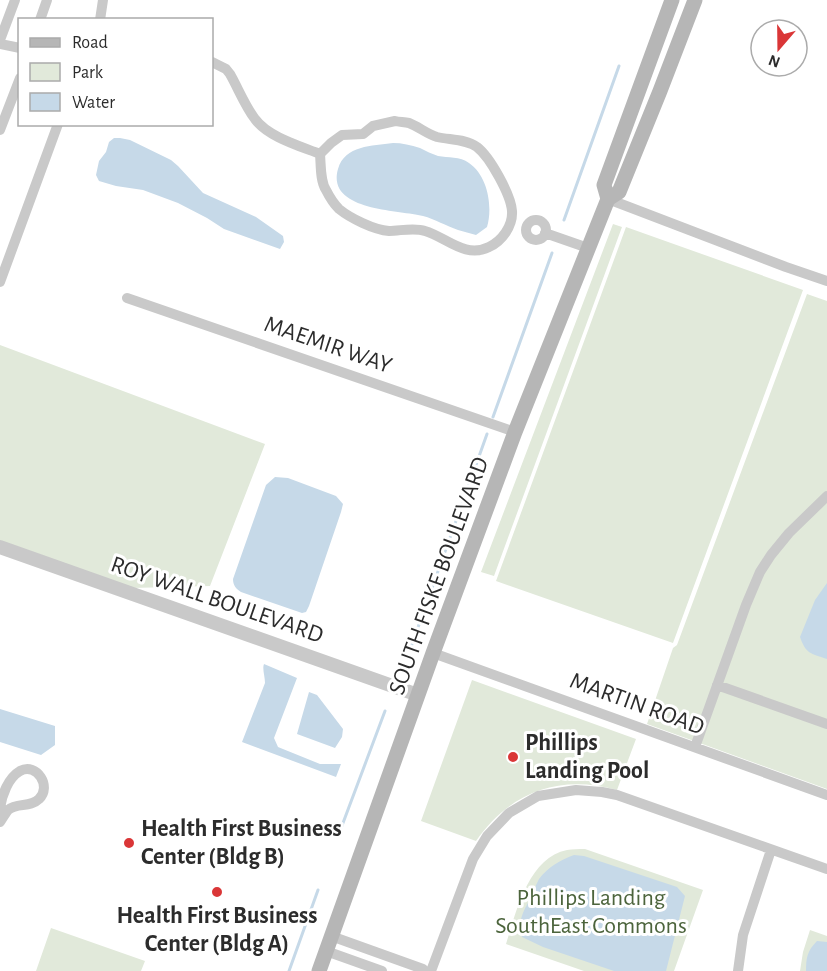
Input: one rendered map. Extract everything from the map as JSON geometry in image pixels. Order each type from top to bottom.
[{"type":"main road","name":"SOUTH FISKE BOULEVARD","points":[[608,199],[604,185],[672,0]]},
{"type":"main road","name":"SOUTH FISKE BOULEVARD","points":[[319,971],[433,653],[516,432],[608,199],[619,192],[695,0]]},
{"type":"street","points":[[15,0],[0,42],[18,47]]},
{"type":"street","points":[[41,18],[47,0]]},
{"type":"street","points":[[100,18],[103,0]]},
{"type":"street","points":[[213,62],[226,69],[230,74],[255,120],[264,128],[274,135],[320,154]]},
{"type":"street","points":[[0,130],[18,83]]},
{"type":"street","points":[[395,121],[409,123],[437,137],[462,141],[477,147],[500,179],[512,210],[505,234],[498,242],[486,249],[474,251],[462,249],[424,230],[373,229],[339,208],[325,189],[320,154],[342,135],[363,134],[373,126],[395,121]]},
{"type":"street","points":[[0,282],[57,126]]},
{"type":"street","points":[[608,199],[827,281]]},
{"type":"street","points":[[512,210],[530,222]]},
{"type":"street","points":[[536,220],[542,222],[546,233],[542,238],[530,239],[526,227],[530,222],[536,220]]},
{"type":"street","points":[[546,233],[588,248]]},
{"type":"street","points":[[505,234],[527,234]]},
{"type":"street","name":"MAEMIR WAY","points":[[127,298],[516,432]]},
{"type":"street","points":[[695,747],[760,572],[789,532],[827,496]]},
{"type":"street","name":"ROY WALL BOULEVARD","points":[[0,547],[418,695]]},
{"type":"street","name":"MARTIN ROAD","points":[[433,653],[827,795]]},
{"type":"street","points":[[717,685],[827,724]]},
{"type":"street","points":[[0,808],[4,791],[14,776],[25,770],[39,775],[44,787],[41,797],[32,804],[12,807],[0,822]]},
{"type":"street","points":[[431,971],[473,859],[487,836],[509,813],[538,796],[576,790],[617,795],[827,870]]},
{"type":"street","points":[[738,971],[743,936],[771,850]]},
{"type":"street","points":[[331,936],[424,971]]},
{"type":"street","points":[[326,951],[382,971]]},
{"type":"green space","points":[[613,224],[622,227],[494,576],[481,572]]},
{"type":"green space","points":[[626,227],[803,290],[673,643],[496,581]]},
{"type":"green space","points":[[807,294],[827,301],[827,789],[647,724],[673,648],[677,645]]},
{"type":"green space","points":[[0,345],[265,444],[210,586],[132,588],[0,541]]},
{"type":"green space","points":[[472,680],[636,739],[617,790],[575,784],[538,791],[504,810],[476,841],[421,821]]},
{"type":"green space","name":"Phillips Landing SouthEast Commons","points":[[585,849],[703,890],[674,971],[584,971],[506,944],[519,902],[533,875],[542,864],[554,855],[567,850]]},
{"type":"green space","points":[[51,928],[145,961],[141,971],[36,971]]},
{"type":"green space","points":[[810,930],[827,936],[827,971],[800,971]]},
{"type":"water","points":[[114,138],[130,140],[171,160],[203,193],[256,217],[283,236],[284,242],[280,249],[224,229],[178,203],[143,190],[99,181],[96,175],[99,161],[106,152],[109,142]]},
{"type":"water","points":[[393,143],[417,147],[438,156],[462,159],[469,163],[485,184],[489,201],[487,227],[476,235],[423,216],[367,206],[353,201],[343,193],[337,183],[338,169],[347,155],[360,148]]},
{"type":"water","points":[[275,477],[288,478],[336,496],[343,504],[309,606],[306,612],[302,613],[241,592],[235,587],[233,581],[266,485]]},
{"type":"water","points":[[827,583],[827,659],[809,652],[800,637],[815,600]]},
{"type":"water","points":[[264,664],[297,678],[274,738],[278,747],[320,764],[341,764],[336,777],[242,742],[265,683]]},
{"type":"water","points":[[309,692],[317,695],[343,729],[342,737],[335,748],[297,734]]},
{"type":"water","points":[[0,709],[55,726],[55,745],[41,755],[0,742]]},
{"type":"water","name":"Phillips Landing SouthEast Commons","points":[[574,855],[584,856],[677,887],[685,896],[666,971],[614,971],[543,947],[522,937],[521,918],[539,879],[555,864]]},
{"type":"water","points":[[817,941],[827,942],[827,971],[806,971],[808,955]]},
{"type":"waterway","points":[[564,220],[619,66]]},
{"type":"waterway","points":[[493,417],[552,253]]},
{"type":"waterway","points":[[411,647],[487,434]]},
{"type":"waterway","points":[[340,831],[385,711]]},
{"type":"waterway","points":[[289,971],[318,890]]},
{"type":"place","name":"Phillips Landing Pool","points":[[513,757]]},
{"type":"place","name":"Health First Business Center (Bldg B)","points":[[129,843]]},
{"type":"place","name":"Health First Business Center (Bldg A)","points":[[217,892]]}]
